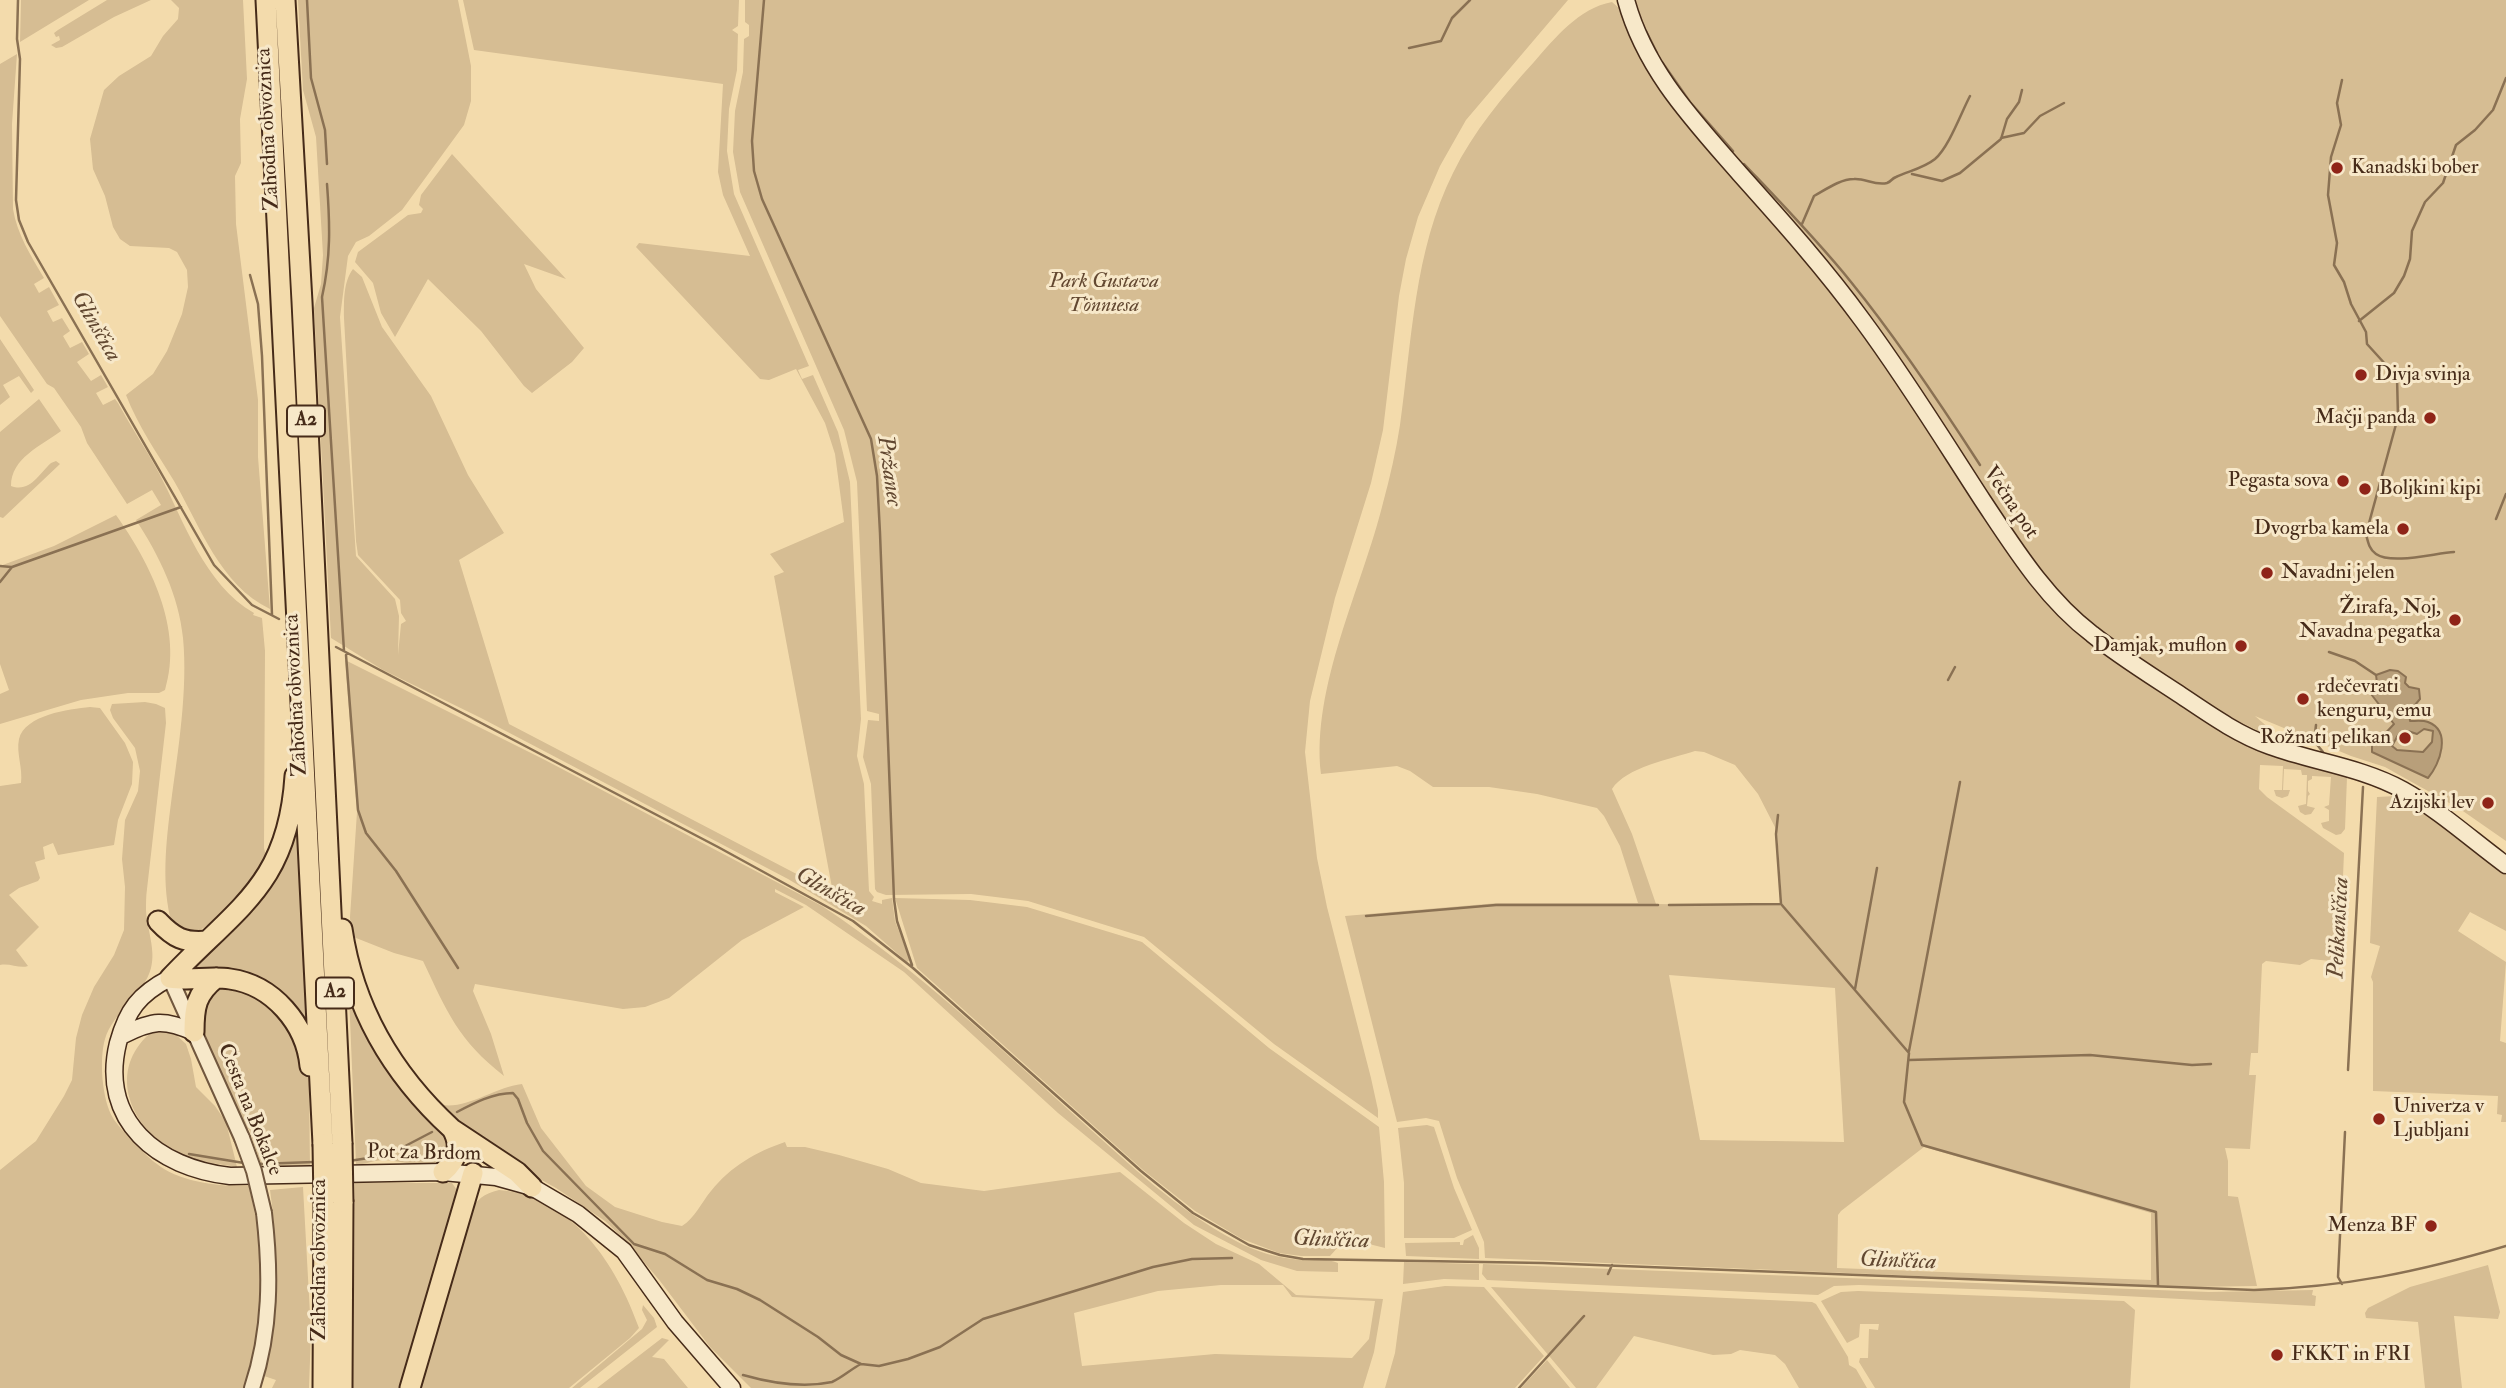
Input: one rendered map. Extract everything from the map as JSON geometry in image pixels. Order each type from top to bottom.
[{"type":"highway","name":"Zahodna obvoznica","points":[[266,0],[320,1092],[332,1143]]},
{"type":"highway","name":"Zahodna obvoznica","points":[[285,0],[327,843],[332,1143],[342,1388]]},
{"type":"highway","points":[[170,978],[252,897],[276,860],[294,797],[295,745],[302,717]]},
{"type":"highway","points":[[327,843],[337,869],[342,930],[349,966],[380,1043],[403,1078],[452,1129],[517,1172],[532,1186]]},
{"type":"highway","points":[[158,921],[178,939],[207,941]]},
{"type":"highway","points":[[170,978],[234,979],[270,995],[286,1010],[301,1033],[309,1054],[311,1074],[320,1092]]},
{"type":"highway","points":[[194,1032],[197,998],[216,978]]},
{"type":"highway","points":[[443,1172],[452,1164],[457,1152],[457,1138],[452,1129]]},
{"type":"highway","points":[[410,1388],[473,1174]]},
{"type":"highway","name":"Zahodna obvoznica","points":[[323,1388],[334,1202]]},
{"type":"main road","name":"Večna pot","points":[[1626,0],[1636,33],[1662,80],[1851,304],[1887,354],[2017,552],[2066,611],[2091,634],[2128,661],[2219,721],[2270,746],[2351,768],[2399,788],[2418,799],[2506,865]]},
{"type":"main road","points":[[121,1038],[170,978]]},
{"type":"main road","points":[[121,1038],[140,1027],[162,1021],[194,1032]]},
{"type":"main road","name":"Pot za Brdom","points":[[121,1038],[115,1073],[124,1114],[135,1132],[146,1143],[177,1163],[212,1174],[246,1177],[443,1172],[496,1177],[532,1186],[587,1220],[624,1251],[675,1322],[732,1388]]},
{"type":"street","name":"Cesta na Bokalce","points":[[170,978],[243,1138],[264,1213],[268,1298],[262,1350],[252,1388]]},
{"type":"green space","points":[[21,0],[89,0],[20,42]]},
{"type":"green space","points":[[107,0],[151,0],[114,17],[62,47],[51,45],[60,40],[54,33]]},
{"type":"green space","points":[[171,0],[243,0],[247,79],[240,119],[241,163],[235,176],[236,224],[258,400],[258,457],[270,609],[238,585],[213,553],[126,395],[153,374],[167,351],[182,314],[188,287],[187,270],[177,252],[169,248],[130,246],[120,239],[113,227],[105,196],[93,169],[90,139],[104,90],[119,76],[151,56],[178,19],[179,8]]},
{"type":"green space","points":[[298,0],[458,0],[471,66],[471,101],[464,125],[402,210],[369,236],[356,242],[348,256],[340,317],[356,556],[395,599],[399,616],[398,655],[401,624],[406,621],[401,613],[400,600],[358,555],[356,541],[344,318],[346,286],[353,269],[362,277],[382,327],[431,396],[468,475],[504,533],[459,560],[509,724],[833,893],[774,576],[784,572],[770,554],[844,522],[835,454],[825,423],[796,369],[769,380],[760,379],[636,247],[639,243],[750,256],[723,195],[718,172],[723,84],[474,50],[463,0],[739,0],[738,26],[732,30],[738,34],[737,70],[729,109],[727,151],[734,194],[809,366],[798,370],[802,379],[813,375],[838,432],[850,482],[861,719],[857,756],[864,784],[869,891],[874,897],[872,901],[882,904],[882,900],[892,898],[895,921],[910,960],[907,962],[866,926],[788,879],[481,718],[383,670],[331,638],[314,308],[321,284],[323,255],[316,137],[303,90]]},
{"type":"green space","name":"Park Gustava Tönniesa","points":[[745,0],[1568,0],[1466,120],[1440,166],[1418,217],[1399,296],[1383,430],[1371,483],[1335,598],[1310,701],[1305,752],[1317,858],[1371,1078],[1378,1118],[1274,1044],[1144,937],[1028,901],[971,894],[886,895],[875,889],[871,784],[863,757],[868,720],[879,721],[879,714],[867,711],[857,482],[844,430],[740,192],[733,152],[735,111],[743,72],[744,39],[749,36],[749,25],[745,22]]},
{"type":"green space","points":[[1632,0],[2506,0],[2506,841],[2460,809],[2385,767],[2351,756],[2255,716],[2286,743],[2226,715],[2098,629],[2056,589],[1921,397],[1664,76]]},
{"type":"green space","points":[[1612,2],[1620,9],[1640,57],[1655,81],[1815,267],[1868,337],[2036,590],[2070,623],[2219,728],[2347,777],[2345,829],[2336,835],[2323,828],[2321,823],[2329,821],[2329,810],[2324,807],[2329,805],[2331,777],[2312,776],[2308,781],[2310,794],[2307,806],[2315,808],[2311,814],[2305,815],[2300,812],[2298,806],[2306,804],[2307,775],[2302,775],[2301,770],[2284,769],[2283,790],[2290,790],[2288,796],[2282,798],[2276,796],[2274,790],[2282,790],[2283,766],[2260,765],[2259,789],[2344,853],[2340,947],[2337,956],[2330,961],[2311,959],[2300,965],[2266,961],[2262,964],[2258,1053],[2251,1053],[2249,1075],[2256,1075],[2250,1149],[2225,1148],[2228,1161],[2228,1196],[2238,1197],[2257,1286],[2185,1287],[1485,1258],[1484,1242],[1457,1178],[1439,1121],[1426,1118],[1397,1122],[1345,916],[1498,903],[1638,903],[1620,846],[1597,808],[1537,794],[1489,787],[1433,787],[1410,771],[1397,766],[1321,774],[1320,741],[1331,672],[1390,474],[1400,425],[1416,296],[1430,233],[1440,203],[1461,158],[1500,101],[1559,34],[1578,17]],"holes":[[[1695,751],[1735,765],[1758,794],[1777,831],[1782,906],[1656,904],[1632,834],[1612,789],[1638,769]],[[1669,975],[1835,988],[1844,1142],[1700,1140]],[[1924,1147],[2151,1213],[2151,1280],[1837,1268],[1838,1215]]]},
{"type":"green space","points":[[17,54],[12,124],[13,209],[21,236],[44,278],[34,284],[39,293],[49,287],[59,305],[47,311],[53,322],[62,318],[70,331],[63,336],[70,348],[82,342],[89,354],[77,362],[91,381],[101,375],[108,387],[96,393],[103,405],[115,399],[118,403],[159,473],[209,569],[237,601],[254,613],[253,615],[262,618],[265,651],[264,848],[268,864],[215,920],[193,934],[172,924],[166,879],[168,833],[183,699],[181,622],[167,576],[136,520],[161,505],[152,490],[127,504],[87,443],[81,427],[54,388],[47,384],[0,316],[0,64]]},
{"type":"green space","points":[[452,154],[566,279],[524,264],[536,289],[584,348],[572,362],[532,393],[481,331],[428,279],[395,337],[381,313],[373,283],[355,262],[358,252],[408,215],[421,213],[421,195]]},
{"type":"green space","points":[[0,339],[34,390],[31,393],[19,376],[3,385],[10,397],[0,405]]},
{"type":"green space","points":[[39,399],[61,431],[22,460],[12,476],[11,486],[29,485],[51,463],[56,461],[60,464],[3,518],[0,517],[0,432]]},
{"type":"green space","points":[[116,515],[141,554],[167,620],[170,667],[165,690],[159,693],[128,693],[81,700],[0,724],[0,694],[9,690],[0,664],[0,566],[54,546]]},
{"type":"green space","points":[[345,660],[545,760],[822,906],[923,981],[1174,1201],[1214,1229],[1251,1248],[1284,1258],[1334,1261],[1338,1263],[1338,1272],[1297,1271],[1261,1260],[1194,1225],[1058,1113],[904,972],[806,905],[775,889],[775,892],[804,907],[742,940],[669,998],[645,1007],[623,1009],[475,984],[473,991],[491,1034],[504,1076],[464,1037],[447,1010],[423,961],[351,936],[357,812]]},
{"type":"green space","points":[[145,702],[165,708],[166,723],[146,897],[152,961],[142,987],[115,1020],[105,1039],[102,1057],[104,1090],[109,1110],[126,1135],[166,1170],[201,1182],[249,1186],[259,1234],[262,1267],[262,1302],[254,1355],[245,1388],[0,1388],[0,1170],[36,1141],[64,1096],[72,1080],[76,1038],[82,1015],[94,987],[114,955],[124,930],[125,887],[122,859],[125,820],[138,791],[140,771],[135,748],[110,710],[112,704]]},
{"type":"green space","points":[[90,707],[100,708],[125,743],[133,762],[132,784],[118,820],[114,845],[58,855],[53,843],[43,847],[45,859],[35,862],[40,878],[38,881],[9,895],[39,927],[16,950],[28,966],[0,965],[0,786],[21,783],[19,739],[30,724],[49,715]]},
{"type":"green space","points":[[2396,796],[2416,807],[2506,875],[2506,931],[2470,912],[2458,931],[2506,962],[2500,1041],[2506,1043],[2506,1122],[2501,1122],[2502,1115],[2497,1114],[2498,1096],[2373,1091],[2371,977],[2380,946],[2370,943],[2377,797]]},
{"type":"green space","points":[[297,826],[307,1026],[286,1004],[184,971]]},
{"type":"green space","points":[[895,898],[970,900],[1027,907],[1142,942],[1269,1048],[1379,1127],[1384,1182],[1385,1248],[1369,1244],[1339,1246],[1330,1256],[1279,1253],[1242,1239],[1195,1211],[1143,1170],[917,968]]},
{"type":"green space","points":[[222,983],[268,1000],[304,1053],[309,1085],[310,1168],[263,1170],[249,1129],[244,1128],[208,1045],[199,1013],[205,995]]},
{"type":"green space","points":[[349,995],[378,1052],[444,1132],[449,1142],[449,1155],[442,1160],[426,1164],[383,1160],[356,1164]]},
{"type":"green space","points":[[154,1030],[173,1032],[186,1044],[196,1087],[226,1122],[237,1167],[184,1156],[168,1148],[141,1122],[128,1091],[127,1075],[131,1059],[140,1044]]},
{"type":"green space","points":[[522,1084],[541,1128],[586,1186],[615,1207],[682,1226],[694,1215],[719,1182],[736,1167],[754,1155],[785,1142],[787,1147],[805,1147],[839,1155],[888,1169],[921,1183],[984,1191],[1120,1172],[1184,1223],[1216,1244],[1259,1264],[1296,1295],[1383,1299],[1374,1352],[1363,1388],[751,1388],[710,1347],[660,1281],[605,1221],[520,1168],[443,1114],[442,1105],[462,1104]],"holes":[[[1221,1285],[1283,1285],[1292,1297],[1375,1301],[1369,1339],[1352,1358],[1215,1354],[1082,1366],[1074,1313],[1158,1291]]]},
{"type":"green space","points":[[1427,1125],[1434,1127],[1454,1188],[1472,1230],[1454,1238],[1404,1238],[1404,1183],[1398,1128]]},
{"type":"green space","points":[[355,1183],[452,1183],[459,1193],[404,1388],[353,1388]]},
{"type":"green space","points":[[303,1187],[311,1332],[309,1388],[272,1388],[276,1380],[264,1376],[276,1283],[270,1190]]},
{"type":"green space","points":[[499,1190],[525,1195],[549,1205],[570,1220],[604,1258],[630,1304],[639,1328],[569,1388],[419,1388],[470,1213],[481,1198]]},
{"type":"green space","points":[[1473,1235],[1479,1248],[1479,1259],[1406,1256],[1405,1243],[1460,1242],[1460,1245],[1463,1245],[1464,1240]]},
{"type":"green space","points":[[1404,1262],[1479,1264],[1479,1280],[1444,1279],[1403,1284]]},
{"type":"green space","points":[[1483,1264],[2209,1292],[2313,1290],[2312,1295],[2316,1296],[2315,1306],[1859,1285],[1834,1286],[1818,1295],[1487,1280],[1482,1274]]},
{"type":"green space","points":[[2488,1265],[2500,1312],[2498,1319],[2454,1316],[2462,1388],[2425,1388],[2418,1322],[2366,1318],[2365,1313],[2368,1308],[2410,1287]]},
{"type":"green space","points":[[1445,1286],[1484,1287],[1544,1356],[1515,1388],[1385,1388],[1395,1353],[1403,1292]]},
{"type":"green space","points":[[1491,1287],[1812,1302],[1816,1304],[1848,1357],[1849,1365],[1856,1369],[1867,1388],[1799,1388],[1785,1364],[1775,1355],[1740,1350],[1731,1354],[1713,1355],[1634,1336],[1596,1388],[1576,1388]]},
{"type":"green space","points":[[1841,1292],[2124,1301],[2135,1310],[2130,1388],[1875,1388],[1859,1362],[1860,1358],[1868,1358],[1869,1329],[1878,1330],[1879,1324],[1860,1324],[1859,1337],[1847,1343],[1821,1301]]},
{"type":"green space","points":[[643,1305],[654,1318],[657,1327],[580,1388],[572,1388],[642,1329],[647,1320],[642,1310]]},
{"type":"green space","points":[[662,1338],[669,1340],[652,1357],[664,1359],[688,1388],[597,1388]]},
{"type":"green space","points":[[1547,1360],[1570,1388],[1521,1388]]},
{"type":"shaded area","points":[[2390,670],[2398,671],[2406,677],[2405,683],[2409,687],[2419,689],[2420,699],[2409,712],[2410,721],[2426,721],[2435,726],[2442,740],[2440,757],[2428,778],[2372,752],[2372,740],[2379,740],[2394,724],[2371,694],[2377,683],[2376,675]],"holes":[[[2424,729],[2433,731],[2432,742],[2423,752],[2397,750],[2392,746],[2398,735],[2408,731],[2417,734]]]},
{"type":"waterway","name":"Glinščica","points":[[18,0],[17,39],[20,59],[16,200],[19,220],[28,242],[214,565],[252,605],[279,619]]},
{"type":"waterway","points":[[307,0],[311,78],[325,130],[327,164]]},
{"type":"waterway","name":"Pržanec","points":[[764,0],[752,141],[754,171],[762,199],[871,439],[877,476],[894,899],[897,921],[912,965]]},
{"type":"waterway","points":[[1409,48],[1441,41],[1452,18],[1470,0]]},
{"type":"waterway","points":[[1646,31],[1657,53]]},
{"type":"waterway","points":[[1662,62],[1690,102],[1733,151]]},
{"type":"waterway","points":[[2359,321],[2394,293],[2410,259],[2412,231],[2425,202],[2443,183],[2456,145],[2475,130],[2493,110],[2506,78]]},
{"type":"waterway","points":[[2342,80],[2337,103],[2341,125],[2331,157],[2328,195],[2337,243],[2334,265],[2366,332],[2367,344],[2397,377],[2398,417],[2366,534],[2372,550],[2383,557],[2403,558],[2454,552]]},
{"type":"waterway","points":[[1912,174],[1942,181],[1960,173],[2001,139],[2007,119],[2019,102],[2022,90]]},
{"type":"waterway","points":[[1802,224],[1814,196],[1833,185],[1854,179],[1887,183],[1935,159],[1950,138],[1970,96]]},
{"type":"waterway","points":[[2001,138],[2024,133],[2040,116],[2064,103]]},
{"type":"waterway","points":[[1744,164],[1812,237],[1868,304],[1918,372],[1980,465]]},
{"type":"waterway","points":[[327,184],[329,240],[322,297],[344,651]]},
{"type":"waterway","points":[[250,275],[258,304],[262,356],[272,615]]},
{"type":"waterway","points":[[2496,519],[2506,494]]},
{"type":"waterway","points":[[0,582],[12,567],[181,507]]},
{"type":"waterway","points":[[0,566],[11,567]]},
{"type":"waterway","name":"Glinščica","points":[[336,647],[718,847],[853,921],[913,968],[1141,1171],[1193,1213],[1249,1245],[1280,1255],[1303,1259],[1543,1263],[2254,1290],[2320,1286],[2382,1277],[2506,1246]]},
{"type":"waterway","points":[[2329,652],[2355,661],[2376,675]]},
{"type":"waterway","points":[[346,655],[358,810],[366,833],[396,871],[458,968]]},
{"type":"waterway","points":[[1948,680],[1955,667]]},
{"type":"waterway","points":[[2315,734],[2316,725]]},
{"type":"waterway","points":[[2314,741],[2323,752]]},
{"type":"waterway","points":[[1909,1051],[1960,782]]},
{"type":"waterway","name":"Pelikanščica","points":[[2348,1070],[2363,787]]},
{"type":"waterway","points":[[1778,815],[1776,834],[1781,904]]},
{"type":"waterway","points":[[1855,989],[1877,868]]},
{"type":"waterway","points":[[1669,905],[1781,904],[1909,1053],[1904,1102],[1922,1145],[2156,1212],[2158,1286]]},
{"type":"waterway","points":[[1366,916],[1496,905],[1658,905]]},
{"type":"waterway","points":[[1909,1060],[2090,1055],[2192,1065],[2211,1064]]},
{"type":"waterway","name":"Glinščica","points":[[457,1112],[491,1097],[513,1093],[543,1151],[634,1244],[665,1254],[707,1280],[737,1289],[760,1300],[841,1355],[861,1364],[879,1366],[908,1359],[940,1347],[983,1319],[1153,1267],[1192,1259],[1232,1258]]},
{"type":"waterway","points":[[349,1161],[388,1155],[432,1132]]},
{"type":"waterway","name":"Pelikanščica","points":[[2342,1284],[2338,1277],[2345,1132]]},
{"type":"waterway","points":[[189,1154],[244,1163]]},
{"type":"waterway","points":[[258,1164],[314,1162]]},
{"type":"waterway","name":"Glinščica","points":[[1608,1274],[1612,1265]]},
{"type":"waterway","points":[[1519,1388],[1584,1316]]},
{"type":"waterway","points":[[743,1375],[788,1384],[821,1384],[832,1382],[861,1364]]},
{"type":"place","name":"Kanadski bober","points":[[2337,168]]},
{"type":"place","name":"Divja svinja","points":[[2361,375]]},
{"type":"place","name":"Mačji panda","points":[[2430,418]]},
{"type":"place","name":"Pegasta sova","points":[[2343,481]]},
{"type":"place","name":"Boljkini kipi","points":[[2365,489]]},
{"type":"place","name":"Dvogrba kamela","points":[[2403,529]]},
{"type":"place","name":"Navadni jelen","points":[[2267,573]]},
{"type":"place","name":"Žirafa, Noj, Navadna pegatka","points":[[2455,620]]},
{"type":"place","name":"Damjak, muflon","points":[[2241,646]]},
{"type":"place","name":"rdečevrati kenguru, emu","points":[[2303,699]]},
{"type":"place","name":"Rožnati pelikan","points":[[2405,738]]},
{"type":"place","name":"Azijski lev","points":[[2488,803]]},
{"type":"place","name":"Univerza v Ljubljani","points":[[2379,1119]]},
{"type":"place","name":"Menza BF","points":[[2431,1226]]},
{"type":"place","name":"FKKT in FRI","points":[[2277,1355]]}]
